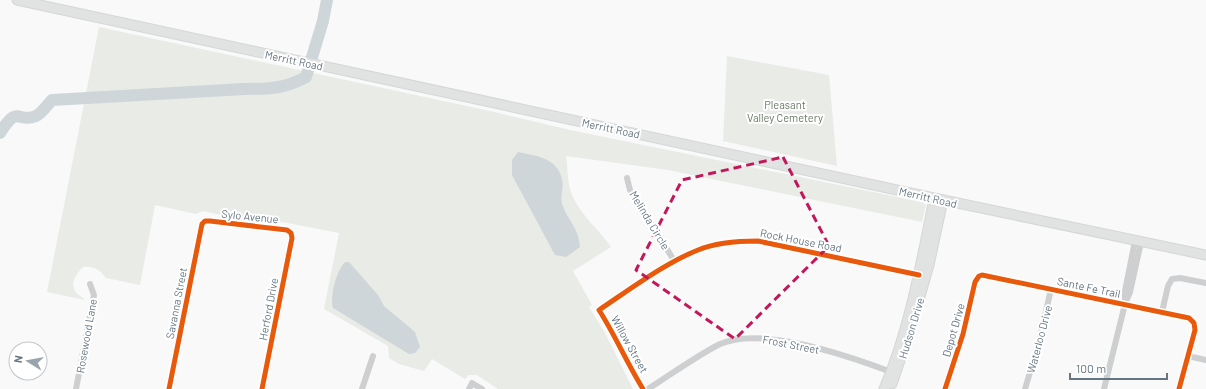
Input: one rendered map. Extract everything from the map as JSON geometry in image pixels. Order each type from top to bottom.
[{"type":"main road","name":"Merritt Road","points":[[16,0],[1206,255]]},
{"type":"main road","name":"Hudson Drive","points":[[884,389],[893,372],[929,265],[939,199]]},
{"type":"main road","name":"Hudson Drive","points":[[890,389],[893,372],[939,199]]},
{"type":"street","name":"Melinda Circle","points":[[627,178],[630,190],[675,262]]},
{"type":"street","name":"Sylo Avenue","points":[[205,221],[287,230],[291,233]]},
{"type":"street","name":"Savanna Street","points":[[169,389],[202,224],[205,221]]},
{"type":"street","name":"Herford Drive","points":[[262,389],[292,238],[291,233]]},
{"type":"street","name":"Rock House Road","points":[[599,310],[675,262],[698,250],[718,244],[737,241],[758,241],[919,275]]},
{"type":"street","points":[[1104,389],[1125,304],[1125,291],[1138,241]]},
{"type":"street","name":"Sante Fe Trail","points":[[979,276],[986,275],[1189,318],[1194,323],[1195,330],[1188,356]]},
{"type":"street","name":"Depot Drive","points":[[945,389],[963,334],[975,282],[979,276]]},
{"type":"street","points":[[1162,312],[1168,286],[1172,279],[1180,278],[1206,283]]},
{"type":"street","name":"Rosewood Lane","points":[[76,389],[94,295],[90,284]]},
{"type":"street","name":"Waterloo Drive","points":[[1025,389],[1039,342],[1051,289]]},
{"type":"street","name":"Willow Street","points":[[599,310],[616,336],[629,366],[643,389]]},
{"type":"street","name":"Frost Street","points":[[648,389],[721,344],[744,339],[764,338],[790,342],[848,356],[893,372]]},
{"type":"street","points":[[362,389],[373,356]]},
{"type":"street","points":[[1179,389],[1188,356],[1206,360]]},
{"type":"street","points":[[469,389],[472,383],[482,389]]},
{"type":"highlighted area","points":[[783,157],[829,246],[735,339],[636,270],[682,180]]},
{"type":"green space","points":[[99,27],[490,111],[570,130],[922,202],[926,205],[922,222],[668,170],[566,156],[570,191],[585,216],[611,247],[573,271],[592,305],[589,307],[605,333],[633,389],[498,389],[477,375],[469,375],[465,379],[432,359],[424,371],[399,364],[389,358],[388,346],[324,309],[339,233],[267,219],[225,216],[203,211],[196,214],[155,205],[140,285],[106,278],[96,269],[83,267],[73,284],[76,292],[85,300],[47,292]]},
{"type":"green space","name":"Pleasant Valley Cemetery","points":[[727,56],[829,75],[837,166],[723,141]]},
{"type":"shaded area","points":[[518,152],[546,159],[556,167],[560,173],[562,183],[562,204],[578,235],[580,247],[566,257],[555,255],[512,175],[512,160]]},
{"type":"shaded area","points":[[345,262],[349,262],[378,295],[384,306],[415,332],[420,347],[415,353],[409,354],[333,308],[332,297],[334,284]]},
{"type":"waterway","points":[[0,133],[11,119],[18,116],[25,118],[36,116],[52,100],[269,88],[291,84],[306,77],[323,21],[327,0]]},
{"type":"cycle path","points":[[169,389],[202,224],[205,221],[287,230],[291,233],[292,238],[262,389]]},
{"type":"cycle path","points":[[643,389],[599,310],[660,269],[705,247],[728,242],[758,241],[919,275]]},
{"type":"cycle path","points":[[945,389],[963,334],[975,282],[979,276],[982,275],[1189,318],[1194,323],[1195,330],[1179,389]]}]
